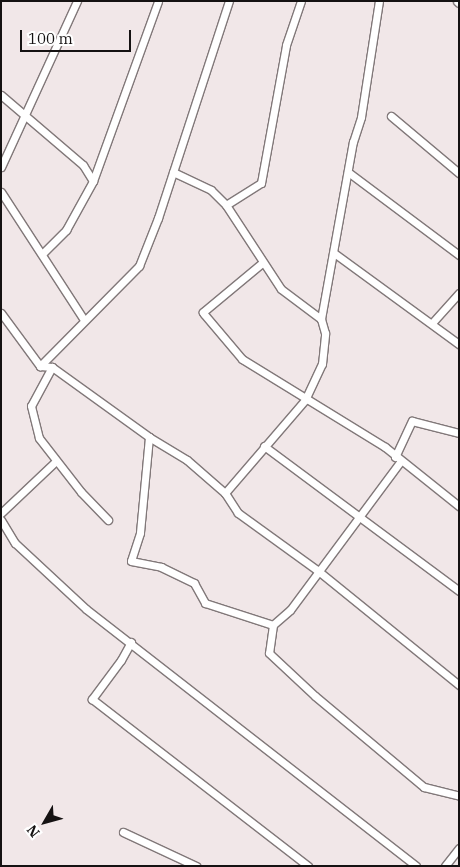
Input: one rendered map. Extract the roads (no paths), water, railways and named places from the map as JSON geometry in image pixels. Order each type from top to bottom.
[{"type":"street","points":[[1,167],[26,116],[77,1]]},
{"type":"street","points":[[43,253],[66,230],[94,181],[158,1]]},
{"type":"street","points":[[40,366],[139,266],[229,1]]},
{"type":"street","points":[[226,204],[261,183],[286,45],[300,1]]},
{"type":"street","points":[[225,493],[305,400],[322,364],[325,333],[321,319],[348,172],[361,117],[379,1]]},
{"type":"street","points":[[1,95],[83,165],[94,181]]},
{"type":"street","points":[[391,116],[459,173]]},
{"type":"street","points":[[172,172],[211,190],[226,204],[262,263],[281,289],[321,319]]},
{"type":"street","points":[[348,172],[459,254]]},
{"type":"street","points":[[1,192],[43,253],[84,320]]},
{"type":"street","points":[[334,253],[459,344]]},
{"type":"street","points":[[262,263],[203,312],[242,359],[305,400],[384,447],[459,506]]},
{"type":"street","points":[[432,323],[459,293]]},
{"type":"street","points":[[1,313],[40,366],[52,367],[149,437],[187,460],[225,493],[238,512],[317,570],[459,685]]},
{"type":"street","points":[[52,367],[31,406],[39,438],[56,461],[108,520]]},
{"type":"street","points":[[459,433],[412,421],[398,459],[360,519],[317,570],[290,610],[273,625],[269,653],[315,696],[424,787],[459,796]]},
{"type":"street","points":[[149,437],[140,533],[131,562],[161,567],[194,583],[205,603],[273,625]]},
{"type":"street","points":[[264,446],[459,591]]},
{"type":"street","points":[[1,513],[56,461]]},
{"type":"street","points":[[1,520],[15,542],[86,610],[131,642],[416,866]]},
{"type":"street","points":[[131,642],[92,699],[308,866]]},
{"type":"street","points":[[123,832],[196,866]]},
{"type":"street","points":[[444,866],[459,848]]}]
